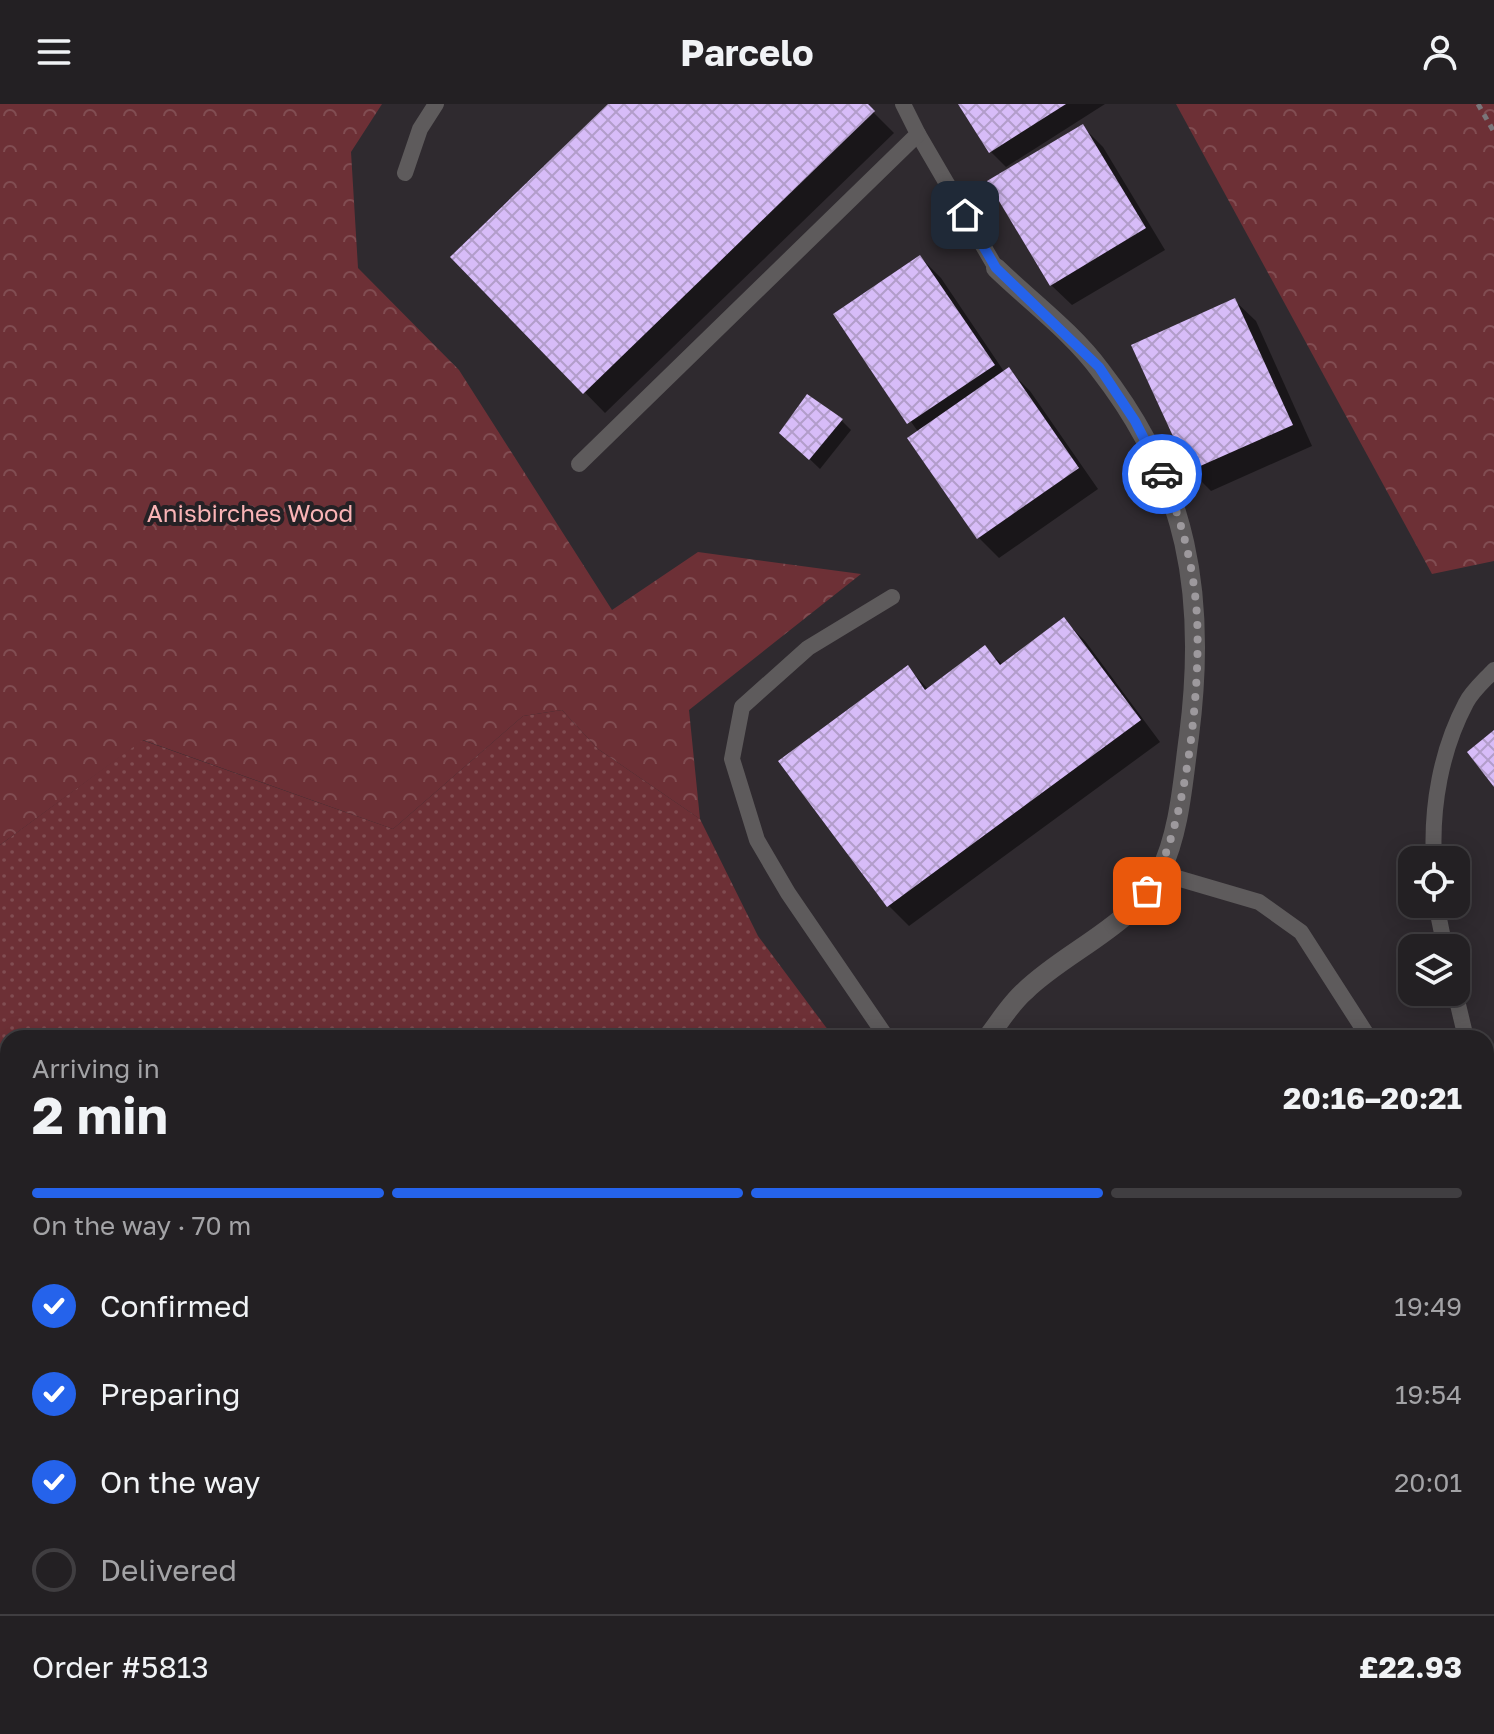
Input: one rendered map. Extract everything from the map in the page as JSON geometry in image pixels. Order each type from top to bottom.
[{"type":"street","points":[[993,1030],[1024,991],[1080,946],[1133,910],[1160,873],[1182,787],[1196,680],[1196,606],[1186,540],[1164,477],[1135,421],[1099,367],[996,268]]},
{"type":"lane","points":[[405,173],[420,129],[436,104]]},
{"type":"lane","points":[[903,104],[996,268]]},
{"type":"lane","points":[[579,464],[918,134]]},
{"type":"lane","points":[[882,1030],[788,893],[757,840],[732,759],[742,707],[808,648],[892,597]]},
{"type":"lane","points":[[1433,846],[1432,830],[1444,759],[1467,701],[1494,670]]},
{"type":"lane","points":[[1160,873],[1259,902],[1301,932],[1364,1030]]},
{"type":"lane","points":[[1458,1006],[1464,1030]]},
{"type":"path","points":[[1478,104],[1494,132]]},
{"type":"green space","name":"Anisbirches Wood","points":[[0,104],[382,104],[351,152],[358,268],[459,370],[612,610],[698,552],[861,574],[689,710],[700,819],[598,749],[562,710],[523,716],[393,829],[143,740],[0,845]]},
{"type":"green space","points":[[1176,104],[1494,104],[1494,561],[1432,574]]},
{"type":"green space","points":[[562,710],[598,749],[700,819],[758,936],[828,1030],[0,1030],[0,845],[142,740],[393,829],[523,716]]},
{"type":"building","points":[[608,104],[868,104],[875,111],[583,394],[450,257]]},
{"type":"building","points":[[958,104],[1066,104],[989,153]]},
{"type":"building","points":[[1083,124],[1146,228],[1050,286],[987,181]]},
{"type":"building","points":[[920,255],[995,365],[907,424],[833,314]]},
{"type":"building","points":[[1235,298],[1293,425],[1189,471],[1131,345]]},
{"type":"building","points":[[1009,367],[1079,468],[977,539],[907,438]]},
{"type":"building","points":[[807,394],[843,419],[809,460],[779,433]]},
{"type":"building","points":[[1064,617],[1141,720],[887,907],[778,761],[908,665],[925,690],[985,645],[1000,665]]},
{"type":"building","points":[[1494,730],[1494,787],[1467,752]]},
{"type":"way so far","points":[[1147,891],[1160,873],[1169,846],[1182,787],[1196,680],[1196,606],[1186,540],[1162,474]]},
{"type":"route","points":[[965,215],[996,268],[1099,367],[1135,421],[1162,474]]}]
